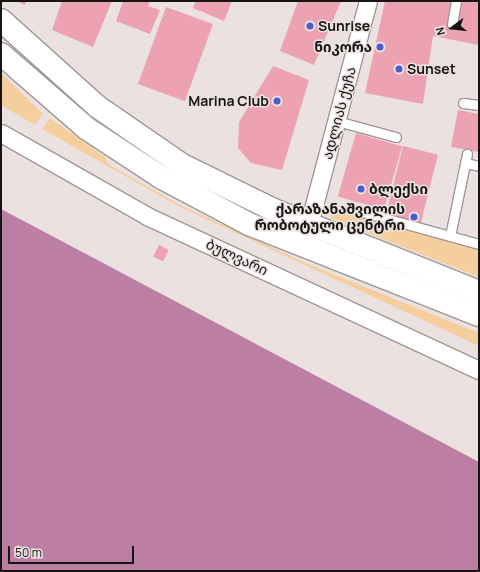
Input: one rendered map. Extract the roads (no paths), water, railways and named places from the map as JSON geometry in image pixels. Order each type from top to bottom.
[{"type":"main road","points":[[1,20],[17,39],[132,134],[182,165],[309,224],[479,292]]},
{"type":"main road","points":[[1,54],[86,128],[162,178],[249,224],[479,315]]},
{"type":"street","name":"ადლიას ქუჩა","points":[[309,224],[368,1]]},
{"type":"street","name":"ბულვარი","points":[[1,133],[147,216],[479,370]]},
{"type":"lane","points":[[452,24],[456,1]]},
{"type":"lane","points":[[463,103],[479,105]]},
{"type":"lane","points":[[337,121],[396,136]]},
{"type":"lane","points":[[450,236],[466,158],[479,166]]},
{"type":"lane","points":[[359,211],[479,244]]},
{"type":"place","name":"Sunrise","points":[[310,26]]},
{"type":"place","name":"ნიკორა","points":[[380,47]]},
{"type":"place","name":"Sunset","points":[[399,69]]},
{"type":"place","name":"Marina Club","points":[[277,101]]},
{"type":"place","name":"ბლექსი","points":[[361,189]]},
{"type":"place","name":"ქარაზანაშვილის რობოტული ცენტრი","points":[[414,217]]}]
